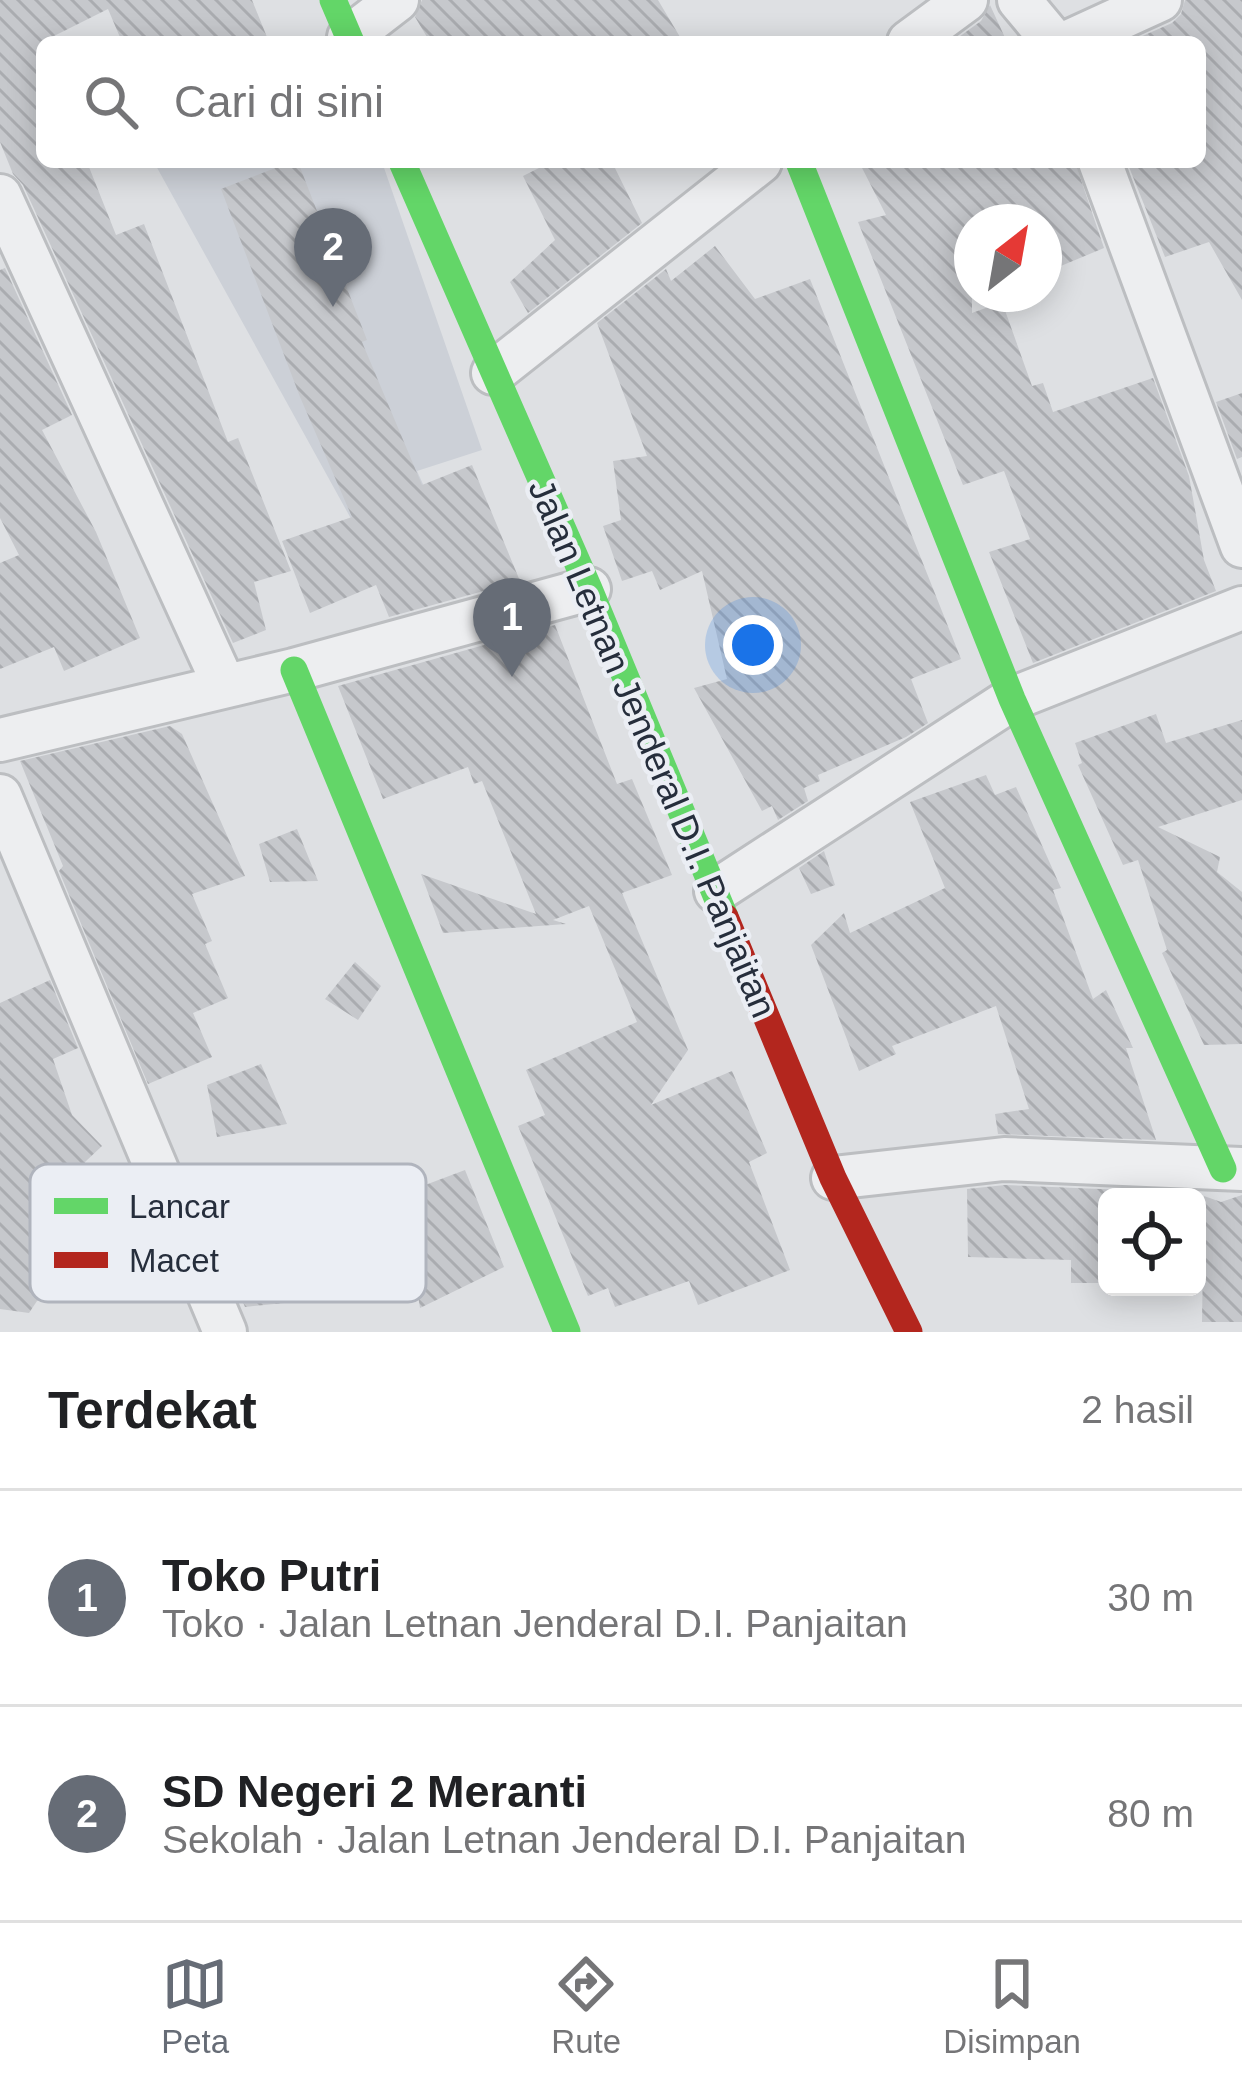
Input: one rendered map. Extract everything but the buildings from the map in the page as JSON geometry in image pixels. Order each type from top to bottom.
[{"type":"street","points":[[344,26],[397,0]]},
{"type":"street","points":[[917,36],[966,0]]},
{"type":"street","points":[[1019,0],[1049,36]]},
{"type":"street","points":[[1081,36],[1160,0]]},
{"type":"street","name":"Jalan Letnan Jenderal D.I. Panjaitan","points":[[405,168],[589,589],[833,1178],[909,1332]]},
{"type":"street","points":[[494,373],[752,168]]},
{"type":"street","points":[[801,168],[1012,699],[1233,1169],[1004,1159],[833,1178]]},
{"type":"street","points":[[1102,168],[1242,546]]},
{"type":"street","points":[[0,196],[224,685]]},
{"type":"street","points":[[0,740],[294,670],[589,589]]},
{"type":"street","points":[[716,891],[1012,699],[1242,608]]},
{"type":"street","points":[[294,670],[567,1332]]},
{"type":"street","points":[[0,796],[154,1164]]},
{"type":"street","points":[[212,1302],[225,1332]]},
{"type":"shaded area","points":[[157,168],[384,168],[482,450],[417,471],[432,504],[360,535]]},
{"type":"traffic: fast","points":[[333,0],[348,36]]},
{"type":"traffic: fast","points":[[405,168],[589,589],[725,917]]},
{"type":"traffic: fast","points":[[801,168],[1012,699],[1223,1169]]},
{"type":"traffic: fast","points":[[294,670],[567,1332]]},
{"type":"traffic: jam","points":[[725,917],[833,1178],[909,1332]]},
{"type":"place","name":"SD Negeri 2 Meranti","points":[[333,307]]},
{"type":"place","name":"Toko Putri","points":[[512,677]]}]
